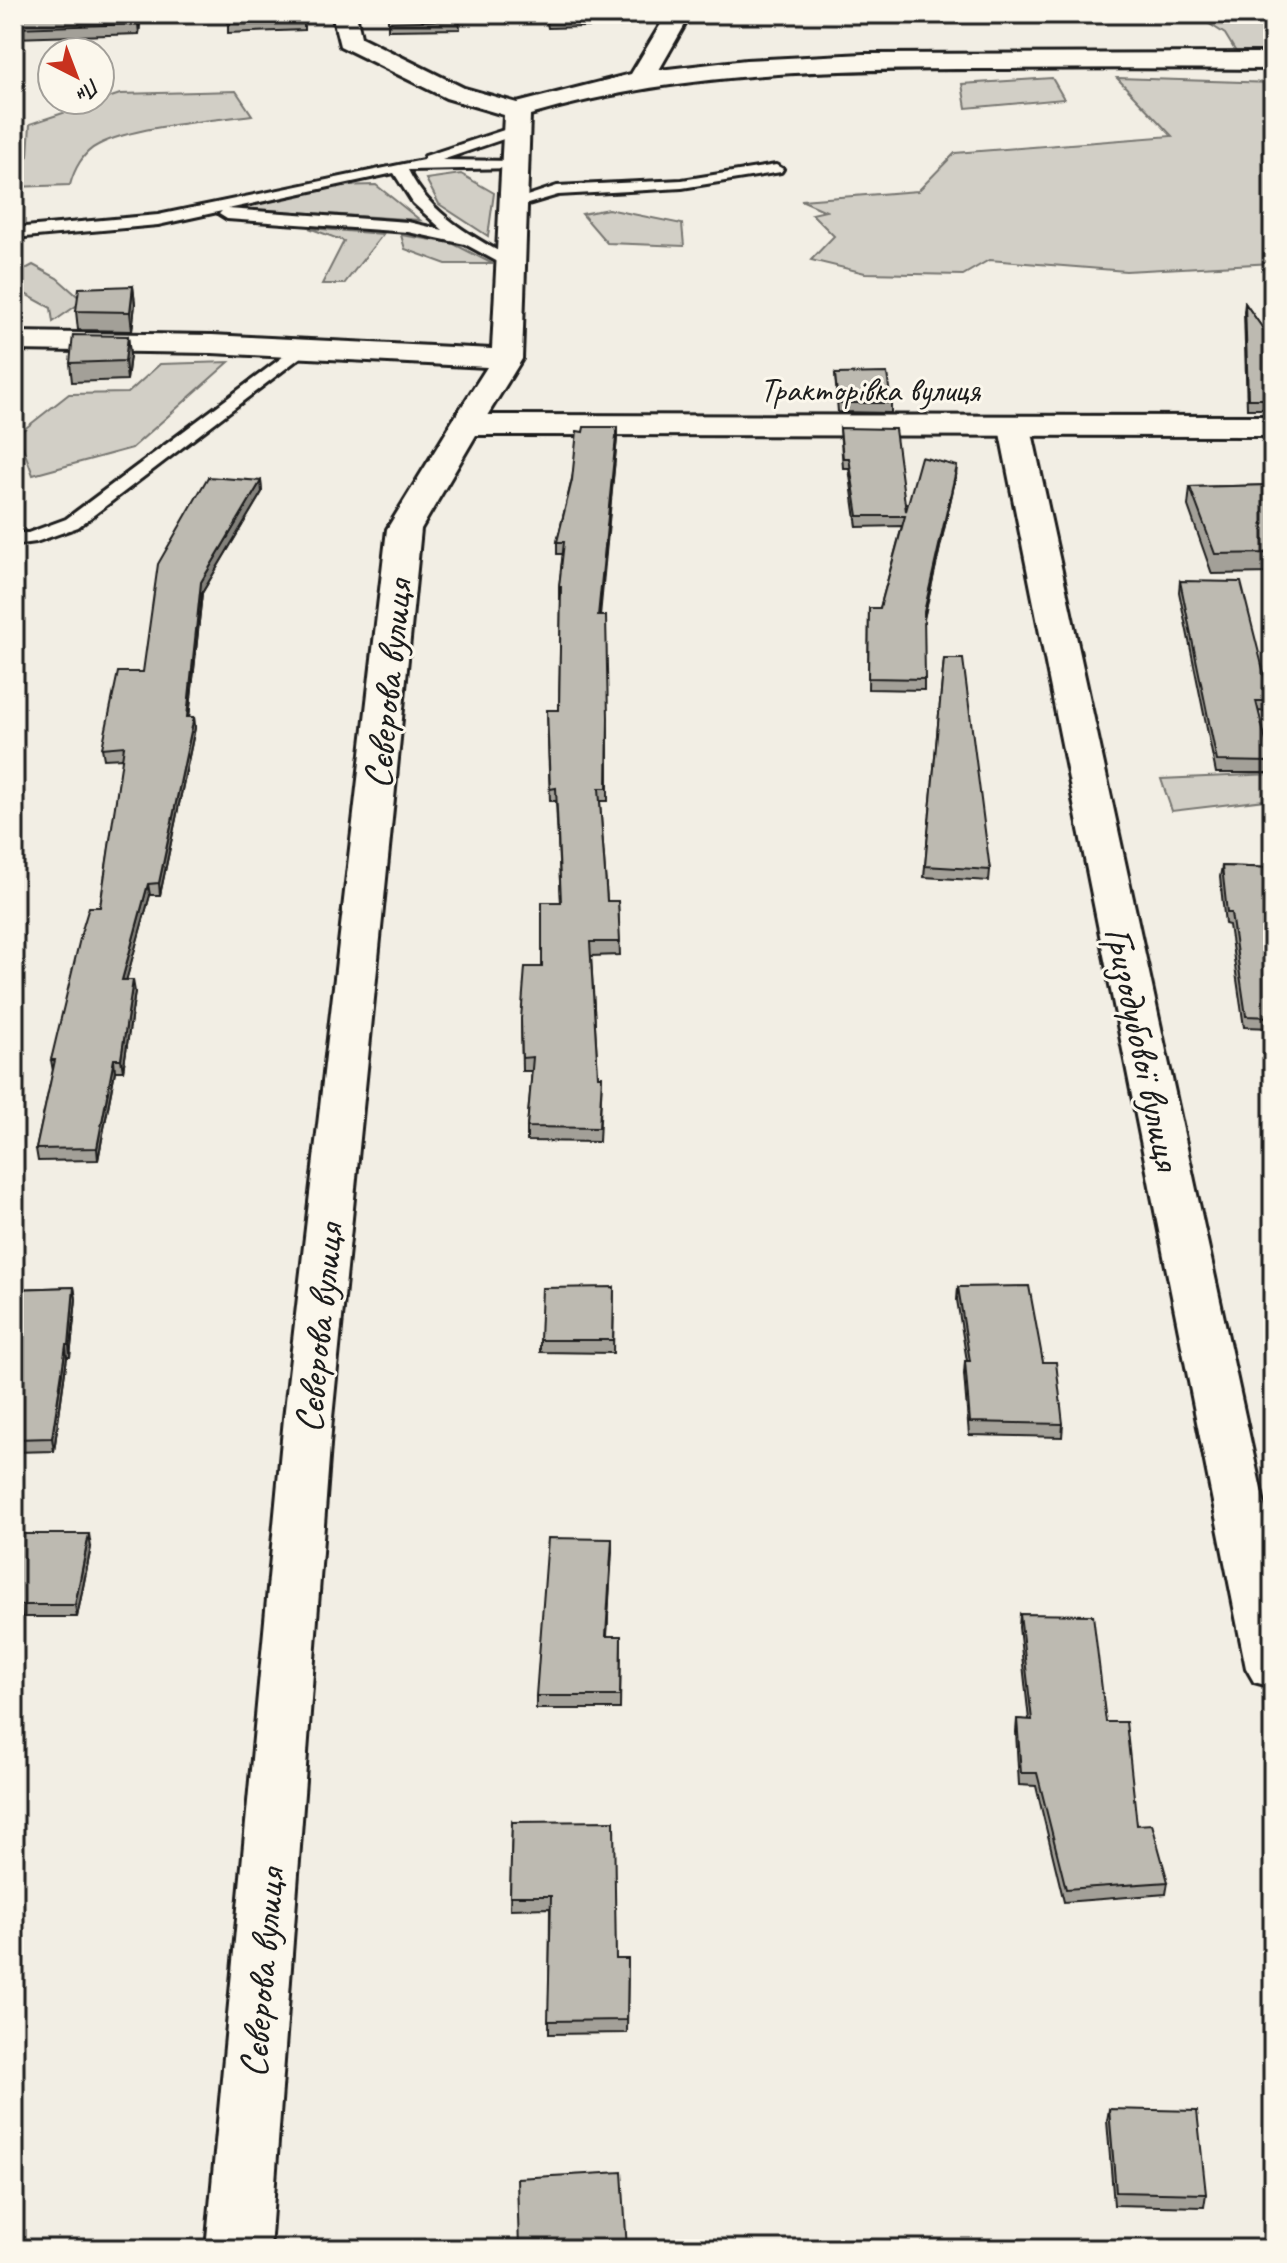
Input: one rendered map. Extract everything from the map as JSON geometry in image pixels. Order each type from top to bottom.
[{"type":"street","points":[[344,14],[349,41],[517,120]]},
{"type":"street","points":[[640,80],[679,14]]},
{"type":"street","points":[[517,120],[556,98],[640,80],[739,66],[925,61],[1273,61]]},
{"type":"street","points":[[14,341],[212,344],[507,359],[517,120]]},
{"type":"street","name":"Сєверова вулиця","points":[[238,2249],[308,1418],[404,529],[507,359]]},
{"type":"street","name":"Тракторівка вулиця","points":[[466,425],[1273,426]]},
{"type":"street","name":"Гризодубової вулиця","points":[[1015,428],[1273,1668]]},
{"type":"lane","points":[[14,233],[158,220],[399,168],[416,164],[517,120]]},
{"type":"lane","points":[[416,164],[515,165]]},
{"type":"lane","points":[[399,168],[407,187],[437,219],[511,264]]},
{"type":"lane","points":[[514,203],[557,191],[682,184],[776,169]]},
{"type":"lane","points":[[185,214],[233,214],[408,227],[470,241]]},
{"type":"lane","points":[[14,539],[30,538],[72,523],[300,349]]},
{"type":"shaded area","points":[[1194,14],[1273,14],[1273,51],[1236,52],[1225,34]]},
{"type":"shaded area","points":[[1052,78],[1064,99],[966,108],[962,84]]},
{"type":"shaded area","points":[[1117,78],[1273,83],[1273,263],[1126,271],[989,260],[963,275],[865,273],[811,260],[834,236],[812,214],[826,211],[801,200],[918,191],[955,153],[1172,136]]},
{"type":"shaded area","points":[[236,91],[252,115],[132,133],[98,145],[88,152],[70,185],[14,187],[14,168],[28,156],[30,124],[54,116],[116,116],[116,95]]},
{"type":"shaded area","points":[[461,174],[494,193],[488,236],[439,204],[426,179]]},
{"type":"shaded area","points":[[376,185],[420,220],[235,208],[334,186]]},
{"type":"shaded area","points":[[608,209],[682,224],[684,246],[607,243],[582,214]]},
{"type":"shaded area","points":[[309,228],[383,234],[344,284],[322,284],[344,241]]},
{"type":"shaded area","points":[[401,235],[452,243],[493,264],[446,264],[405,249]]},
{"type":"shaded area","points":[[33,265],[57,278],[83,301],[53,322],[51,308],[14,288],[14,275]]},
{"type":"shaded area","points":[[229,362],[132,448],[33,475],[18,434],[69,394],[128,393],[160,364]]},
{"type":"shaded area","points":[[1273,774],[1273,799],[1172,811],[1161,779]]},
{"type":"building","points":[[14,14],[139,14],[138,24],[14,28]]},
{"type":"building","points":[[228,14],[304,14],[304,22],[228,24]]},
{"type":"building","points":[[388,14],[459,14],[459,20],[388,22]]},
{"type":"building","points":[[547,14],[620,14],[621,17],[548,20]]},
{"type":"building","points":[[133,286],[130,312],[76,311],[79,288]]},
{"type":"building","points":[[1245,303],[1273,343],[1273,399],[1248,399]]},
{"type":"building","points":[[73,335],[128,336],[125,361],[70,363]]},
{"type":"building","points":[[887,373],[891,403],[838,403],[835,374]]},
{"type":"building","points":[[584,427],[617,427],[598,616],[606,616],[608,718],[607,788],[599,788],[607,901],[618,901],[620,942],[590,942],[598,1076],[602,1076],[599,1128],[527,1127],[533,1057],[522,1058],[525,967],[542,967],[542,902],[561,902],[556,788],[550,789],[547,710],[559,710],[559,587],[564,542],[557,542],[572,480],[577,431],[583,432]]},
{"type":"building","points":[[840,428],[895,429],[906,511],[921,457],[957,466],[924,612],[925,679],[868,678],[869,608],[880,608],[905,516],[858,516],[849,458],[843,458]]},
{"type":"building","points":[[208,477],[261,481],[201,582],[187,717],[194,717],[159,883],[148,884],[122,980],[133,980],[121,1059],[114,1059],[97,1148],[36,1149],[55,1060],[51,1060],[82,930],[89,907],[100,907],[124,746],[102,748],[118,672],[143,672],[158,564]]},
{"type":"building","points":[[1273,485],[1273,553],[1215,554],[1190,487]]},
{"type":"building","points":[[1180,581],[1241,582],[1271,701],[1256,701],[1271,762],[1217,761]]},
{"type":"building","points":[[944,659],[963,659],[990,870],[925,866]]},
{"type":"building","points":[[1222,866],[1273,868],[1273,1017],[1246,1016],[1231,913],[1227,913]]},
{"type":"building","points":[[1029,1286],[1043,1362],[1056,1362],[1063,1424],[970,1422],[965,1361],[970,1361],[958,1287]]},
{"type":"building","points":[[74,1287],[69,1345],[66,1345],[52,1438],[14,1439],[14,1289]]},
{"type":"building","points":[[614,1287],[613,1340],[540,1340],[542,1288]]},
{"type":"building","points":[[14,1534],[89,1534],[75,1605],[20,1605],[14,1636]]},
{"type":"building","points":[[548,1538],[612,1539],[606,1636],[621,1636],[620,1696],[536,1696]]},
{"type":"building","points":[[1020,1614],[1093,1615],[1106,1722],[1126,1722],[1137,1825],[1152,1824],[1168,1882],[1066,1889],[1037,1773],[1021,1773],[1017,1719],[1032,1720]]},
{"type":"building","points":[[614,1821],[616,1959],[628,1959],[627,2020],[548,2021],[551,1896],[510,1896],[512,1822]]},
{"type":"building","points":[[1109,2109],[1197,2111],[1206,2194],[1116,2192]]},
{"type":"building","points":[[622,2172],[627,2249],[519,2249],[517,2178]]}]
